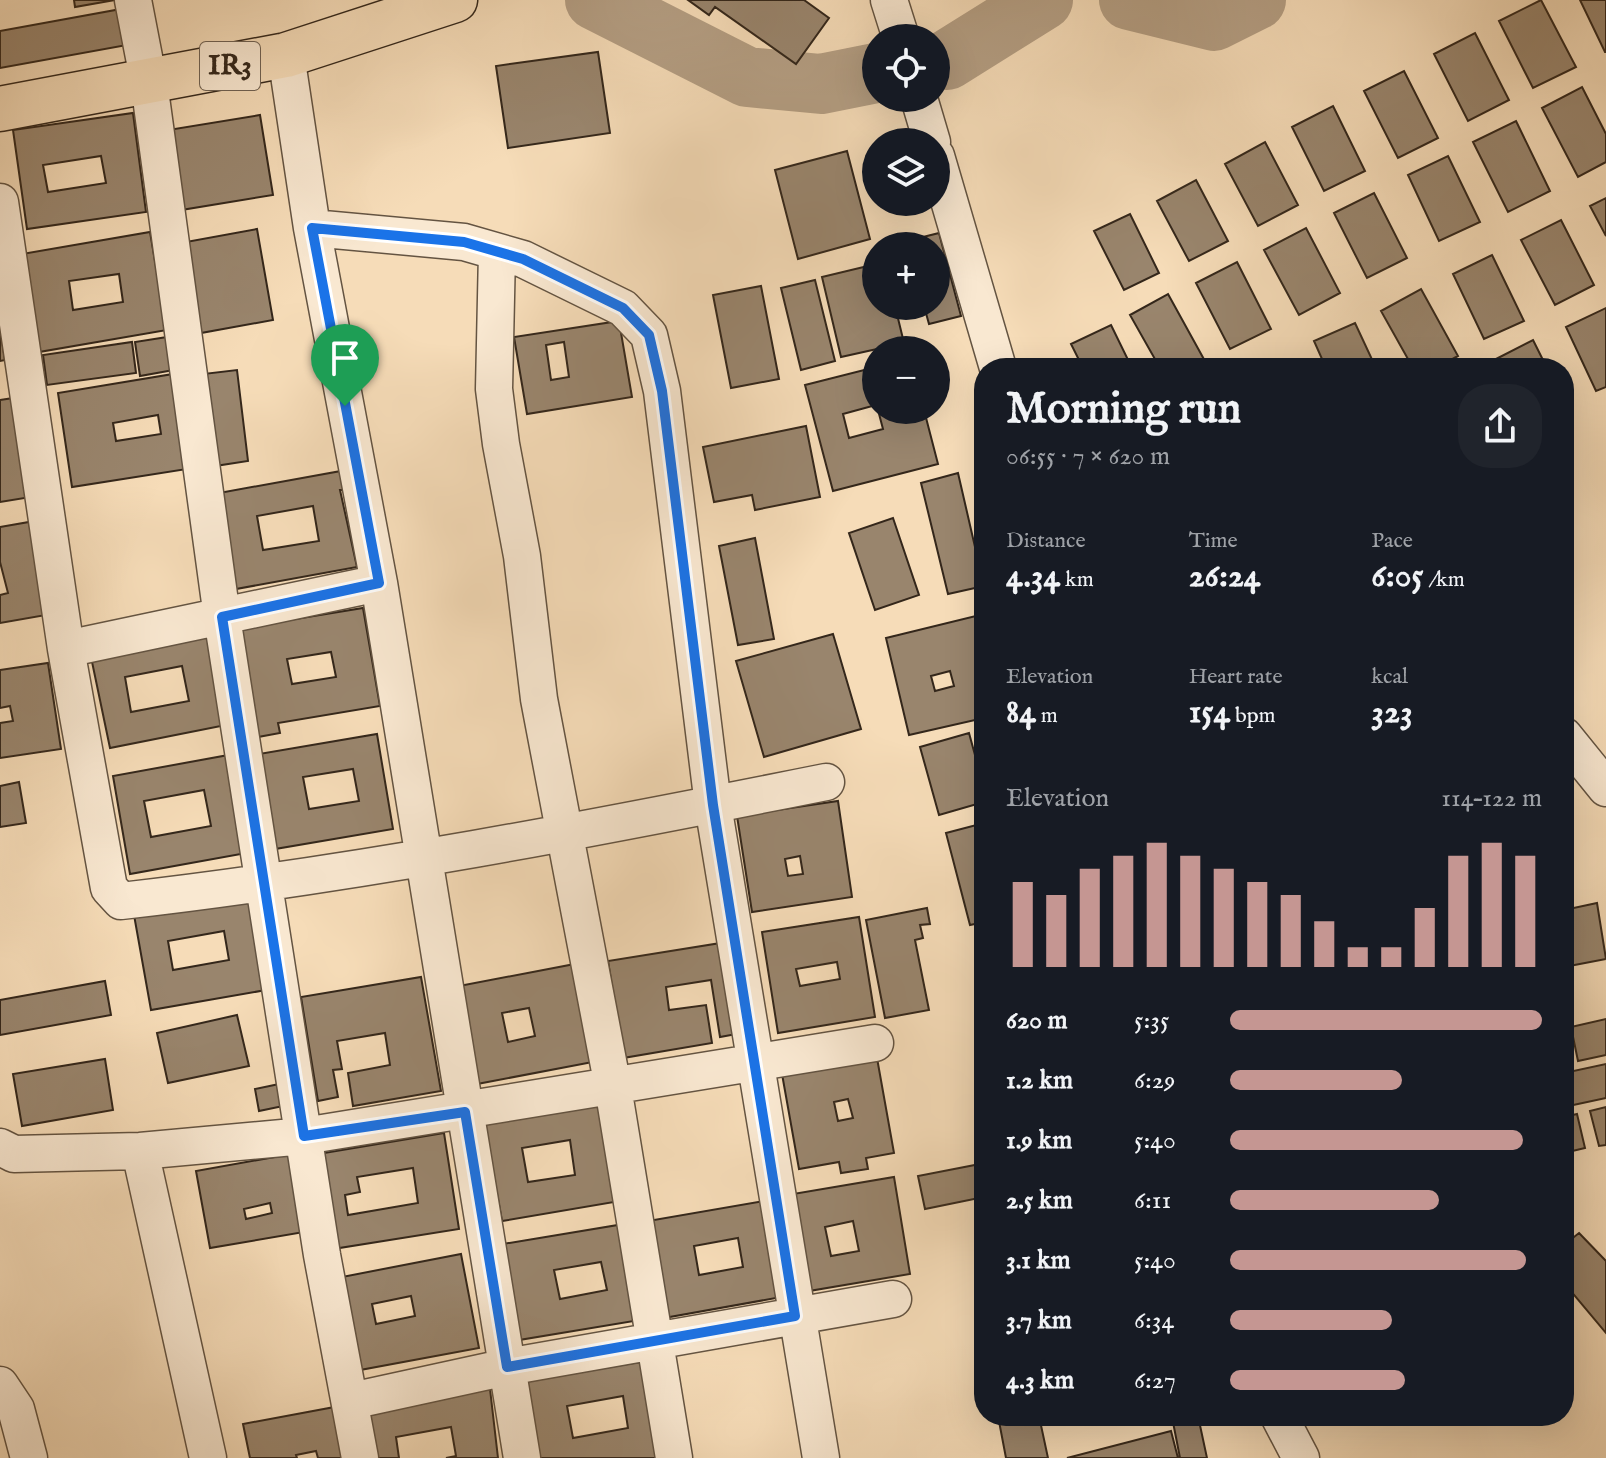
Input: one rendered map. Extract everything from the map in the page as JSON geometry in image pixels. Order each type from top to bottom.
[{"type":"main road","name":"IR3","points":[[0,109],[286,55],[455,0]]},
{"type":"street","points":[[133,0],[149,83],[222,617],[322,1255],[360,1458]]},
{"type":"street","points":[[889,0],[897,24]]},
{"type":"street","points":[[286,55],[312,228],[379,583],[522,1458]]},
{"type":"street","points":[[0,202],[12,377],[109,888],[121,901],[264,885],[424,861],[826,782]]},
{"type":"street","points":[[950,204],[995,358]]},
{"type":"street","points":[[312,228],[464,242],[523,259],[623,308],[649,335],[662,391],[713,805],[795,1316],[821,1458]]},
{"type":"street","points":[[497,252],[494,389],[522,556],[539,699],[613,1087],[674,1458]]},
{"type":"street","points":[[66,649],[379,583]]},
{"type":"street","points":[[1574,748],[1606,788]]},
{"type":"street","points":[[0,1147],[14,1154],[140,1151],[304,1136],[875,1043]]},
{"type":"street","points":[[140,1151],[208,1458]]},
{"type":"street","points":[[351,1401],[507,1367],[893,1299]]},
{"type":"street","points":[[0,1385],[16,1409],[29,1458]]},
{"type":"street","points":[[1284,1426],[1301,1458]]},
{"type":"building","points":[[74,0],[115,0],[75,7]]},
{"type":"building","points":[[688,0],[804,0],[829,18],[796,64],[715,7],[709,15]]},
{"type":"building","points":[[1541,0],[1576,67],[1533,88],[1499,21]]},
{"type":"building","points":[[1580,0],[1606,0],[1606,52],[1605,52]]},
{"type":"building","points":[[121,9],[127,45],[0,68],[0,31]]},
{"type":"building","points":[[1475,33],[1509,100],[1468,121],[1434,54]]},
{"type":"building","points":[[598,52],[610,133],[508,148],[496,66]]},
{"type":"building","points":[[1404,71],[1438,138],[1398,158],[1364,91]]},
{"type":"building","points":[[1582,87],[1606,134],[1606,162],[1578,177],[1542,108]]},
{"type":"building","points":[[1333,106],[1365,171],[1324,191],[1292,127]]},
{"type":"building","points":[[133,113],[146,212],[27,229],[13,130]],"holes":[[[101,156],[106,183],[48,192],[43,165]]]},
{"type":"building","points":[[260,115],[273,195],[169,212],[156,132]]},
{"type":"building","points":[[1516,121],[1550,191],[1508,212],[1473,142]]},
{"type":"building","points":[[1265,142],[1298,205],[1258,226],[1225,164]]},
{"type":"building","points":[[847,151],[868,232],[862,232],[862,241],[798,259],[775,170]]},
{"type":"building","points":[[1448,156],[1480,222],[1439,241],[1408,175]]},
{"type":"building","points":[[1196,180],[1228,241],[1189,261],[1157,201]]},
{"type":"building","points":[[1374,193],[1407,258],[1367,278],[1334,213]]},
{"type":"building","points":[[1606,198],[1606,236],[1590,206]]},
{"type":"building","points":[[1130,214],[1159,273],[1124,290],[1094,231]]},
{"type":"building","points":[[1561,220],[1594,285],[1555,305],[1521,240]]},
{"type":"building","points":[[1306,228],[1340,293],[1299,315],[1264,250]]},
{"type":"building","points":[[257,229],[273,320],[201,333],[186,242]]},
{"type":"building","points":[[150,232],[167,330],[39,352],[22,254]],"holes":[[[119,274],[123,302],[73,310],[69,281]]]},
{"type":"building","points":[[1492,255],[1524,321],[1484,339],[1453,274]]},
{"type":"building","points":[[1237,262],[1271,329],[1230,349],[1196,283]]},
{"type":"building","points":[[862,267],[862,320],[898,320],[902,336],[862,336],[862,352],[841,357],[822,277]]},
{"type":"building","points":[[950,274],[961,316],[950,319]]},
{"type":"building","points":[[815,280],[835,361],[801,370],[781,288]]},
{"type":"building","points":[[761,286],[779,379],[731,388],[713,295]]},
{"type":"building","points":[[1421,289],[1458,356],[1407,358],[1381,311]]},
{"type":"building","points":[[1168,294],[1203,358],[1154,358],[1130,315]]},
{"type":"building","points":[[1606,308],[1606,387],[1596,391],[1566,327]]},
{"type":"building","points":[[619,321],[632,397],[527,414],[514,337]],"holes":[[[564,342],[569,377],[551,380],[546,345]]]},
{"type":"building","points":[[1355,323],[1371,358],[1322,358],[1314,341]]},
{"type":"building","points":[[1111,325],[1127,358],[1078,358],[1071,344]]},
{"type":"building","points":[[0,327],[5,360],[0,361]]},
{"type":"building","points":[[180,335],[185,368],[140,376],[135,342]]},
{"type":"building","points":[[1533,340],[1542,358],[1498,358]]},
{"type":"building","points":[[132,342],[136,373],[47,385],[43,355]]},
{"type":"building","points":[[237,370],[248,461],[215,466],[203,374]]},
{"type":"building","points":[[862,371],[862,409],[843,414],[849,438],[883,429],[882,424],[928,424],[938,464],[833,491],[805,385]]},
{"type":"building","points":[[173,374],[187,469],[72,487],[58,393]],"holes":[[[158,415],[161,434],[116,441],[113,423]]]},
{"type":"building","points":[[20,397],[37,496],[0,502],[0,400]]},
{"type":"building","points":[[806,426],[820,497],[755,510],[752,495],[714,502],[703,447]]},
{"type":"building","points":[[341,471],[344,490],[340,490],[357,567],[236,589],[219,493]],"holes":[[[313,506],[319,541],[263,550],[257,516]]]},
{"type":"building","points":[[958,473],[974,543],[974,588],[948,594],[921,483]]},
{"type":"building","points":[[893,518],[919,595],[875,610],[849,533]]},
{"type":"building","points":[[29,522],[46,615],[0,623],[0,595],[8,593],[0,562],[0,527]]},
{"type":"building","points":[[755,538],[774,639],[738,645],[719,546]]},
{"type":"building","points":[[363,608],[380,706],[278,723],[280,733],[258,737],[240,628]],"holes":[[[331,652],[336,677],[292,684],[287,659]]]},
{"type":"building","points":[[974,616],[974,720],[909,735],[886,638]],"holes":[[[950,671],[954,686],[935,691],[931,676]]]},
{"type":"building","points":[[212,633],[231,724],[110,748],[91,657]],"holes":[[[182,666],[189,701],[131,712],[125,677]]]},
{"type":"building","points":[[833,634],[861,729],[764,757],[736,661]]},
{"type":"building","points":[[48,663],[61,749],[0,758],[0,723],[13,721],[10,706],[0,708],[0,670]]},
{"type":"building","points":[[969,733],[974,751],[974,805],[939,815],[920,747]]},
{"type":"building","points":[[377,734],[393,829],[275,849],[259,754]],"holes":[[[353,769],[359,801],[309,809],[303,777]]]},
{"type":"building","points":[[234,754],[252,852],[130,874],[113,776]],"holes":[[[204,790],[211,826],[151,837],[144,801]]]},
{"type":"building","points":[[19,782],[26,823],[0,827],[0,786]]},
{"type":"building","points":[[838,801],[852,897],[752,912],[737,816]],"holes":[[[800,856],[803,874],[788,876],[785,859]]]},
{"type":"building","points":[[974,826],[974,924],[970,925],[946,833]]},
{"type":"building","points":[[255,893],[272,989],[151,1010],[134,915]],"holes":[[[224,931],[229,960],[173,970],[168,941]]]},
{"type":"building","points":[[1597,903],[1606,959],[1574,965],[1574,908]]},
{"type":"building","points":[[927,908],[930,924],[920,925],[923,938],[915,940],[929,1010],[885,1018],[866,920]]},
{"type":"building","points":[[859,917],[875,1017],[778,1033],[762,932]],"holes":[[[837,962],[840,979],[800,986],[796,969]]]},
{"type":"building","points":[[727,942],[742,1033],[720,1037],[711,980],[666,987],[669,1010],[706,1005],[712,1043],[623,1058],[608,961]]},
{"type":"building","points":[[580,963],[598,1061],[477,1084],[459,986]],"holes":[[[529,1008],[535,1036],[508,1042],[502,1013]]]},
{"type":"building","points":[[421,977],[441,1091],[353,1106],[348,1073],[390,1065],[385,1033],[337,1041],[342,1069],[333,1070],[338,1097],[318,1101],[301,997]]},
{"type":"building","points":[[105,981],[111,1015],[0,1035],[0,1000]]},
{"type":"building","points":[[237,1015],[249,1066],[168,1083],[157,1033]]},
{"type":"building","points":[[1606,1019],[1606,1055],[1578,1061],[1574,1026]]},
{"type":"building","points":[[877,1058],[894,1153],[866,1158],[868,1169],[841,1173],[839,1162],[799,1169],[782,1074]],"holes":[[[848,1099],[853,1118],[838,1121],[834,1102]]]},
{"type":"building","points":[[105,1059],[113,1110],[22,1126],[13,1074]]},
{"type":"building","points":[[1606,1064],[1606,1098],[1574,1105],[1574,1071]]},
{"type":"building","points":[[284,1083],[288,1105],[259,1111],[255,1089]]},
{"type":"building","points":[[602,1103],[620,1201],[502,1221],[484,1124]],"holes":[[[570,1140],[575,1175],[528,1182],[522,1148]]]},
{"type":"building","points":[[1606,1107],[1606,1145],[1599,1146],[1590,1111]]},
{"type":"building","points":[[1577,1114],[1585,1148],[1574,1151],[1574,1115]]},
{"type":"building","points":[[444,1133],[459,1229],[333,1249],[318,1154]],"holes":[[[413,1168],[418,1203],[348,1215],[345,1195],[360,1192],[357,1177]]]},
{"type":"building","points":[[297,1153],[310,1231],[210,1248],[196,1171]],"holes":[[[270,1203],[272,1213],[246,1219],[244,1209]]]},
{"type":"building","points":[[974,1165],[974,1199],[925,1209],[918,1176]]},
{"type":"building","points":[[894,1177],[910,1274],[809,1291],[793,1194]],"holes":[[[853,1221],[859,1251],[831,1256],[825,1227]]]},
{"type":"building","points":[[770,1200],[787,1296],[664,1318],[648,1221]],"holes":[[[738,1238],[743,1267],[699,1275],[694,1246]]]},
{"type":"building","points":[[624,1224],[640,1320],[513,1341],[497,1245]],"holes":[[[601,1262],[607,1290],[560,1299],[554,1270]]]},
{"type":"building","points":[[1579,1233],[1606,1261],[1606,1333],[1574,1295],[1574,1237]]},
{"type":"building","points":[[461,1254],[479,1348],[360,1370],[342,1277]],"holes":[[[411,1296],[415,1316],[376,1324],[372,1304]]]},
{"type":"building","points":[[646,1361],[662,1458],[538,1458],[525,1381]],"holes":[[[623,1396],[628,1428],[573,1438],[567,1406]]]},
{"type":"building","points":[[490,1389],[498,1458],[446,1458],[456,1456],[451,1427],[396,1437],[399,1458],[377,1458],[369,1411]]},
{"type":"building","points":[[340,1406],[350,1458],[318,1458],[316,1451],[296,1455],[297,1458],[250,1458],[243,1424]]},
{"type":"building","points":[[1000,1426],[1041,1426],[1048,1458],[1006,1458]]},
{"type":"building","points":[[1174,1426],[1200,1426],[1207,1458],[1180,1458]]},
{"type":"building","points":[[1171,1431],[1178,1458],[1067,1458]]},
{"type":"waterway","points":[[595,0],[747,77],[821,84],[862,76]]},
{"type":"waterway","points":[[950,58],[1043,0]]},
{"type":"waterway","points":[[1129,0],[1214,21],[1256,0]]},
{"type":"route","points":[[312,228],[464,242],[523,259],[623,308],[649,335],[662,391],[713,805],[795,1316],[507,1367],[465,1112],[304,1136],[222,617],[379,583],[345,406],[312,228]]}]
